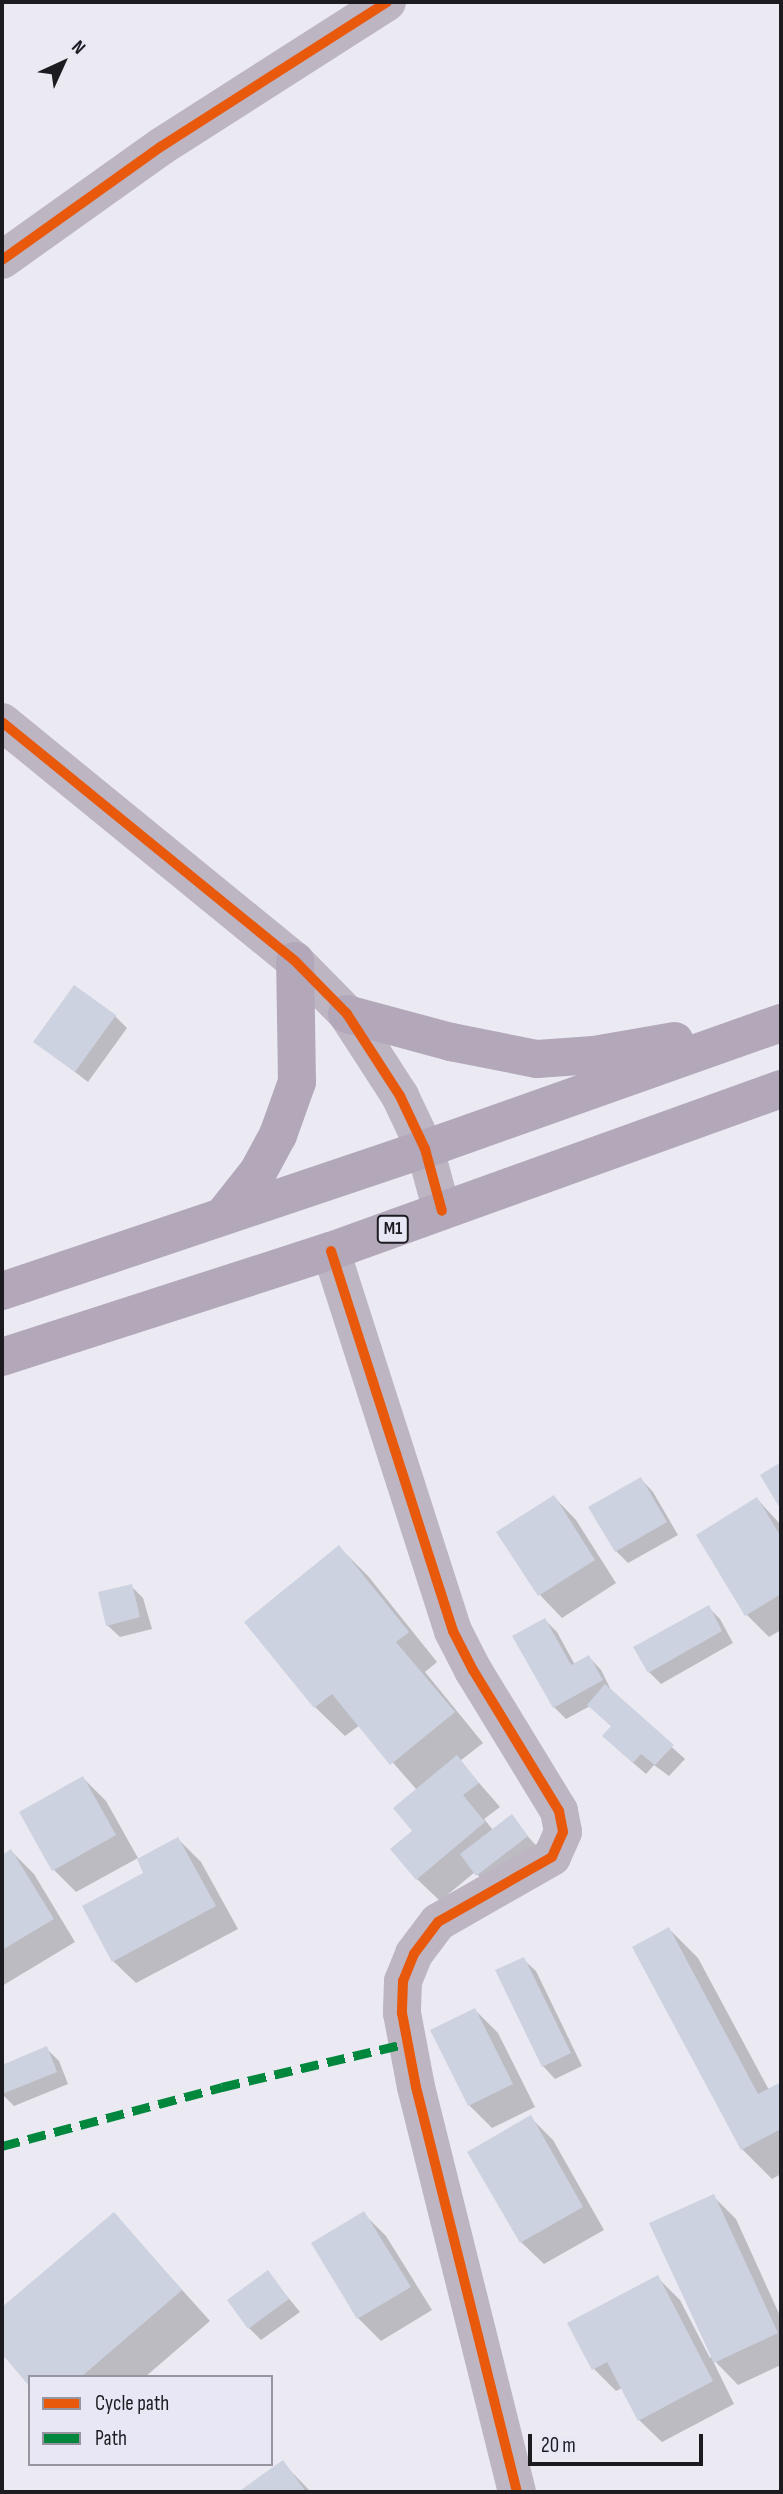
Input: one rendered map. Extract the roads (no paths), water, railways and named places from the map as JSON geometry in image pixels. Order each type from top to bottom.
[{"type":"highway","points":[[223,1216],[258,1172],[278,1135],[297,1082],[295,961]]},
{"type":"highway","points":[[347,1014],[451,1042],[537,1059],[594,1055],[659,1042],[768,1027]]},
{"type":"highway","points":[[2,1291],[425,1149],[768,1027]]},
{"type":"highway","name":"M1","points":[[2,1357],[331,1251],[781,1089]]},
{"type":"street","points":[[2,260],[162,145],[387,2]]},
{"type":"street","points":[[2,722],[295,961],[347,1014],[400,1096],[425,1149],[442,1211]]},
{"type":"street","points":[[331,1251],[453,1631],[473,1670],[559,1811],[563,1832],[552,1857],[438,1922],[414,1954],[403,1981],[402,2013],[416,2087],[517,2492]]}]
